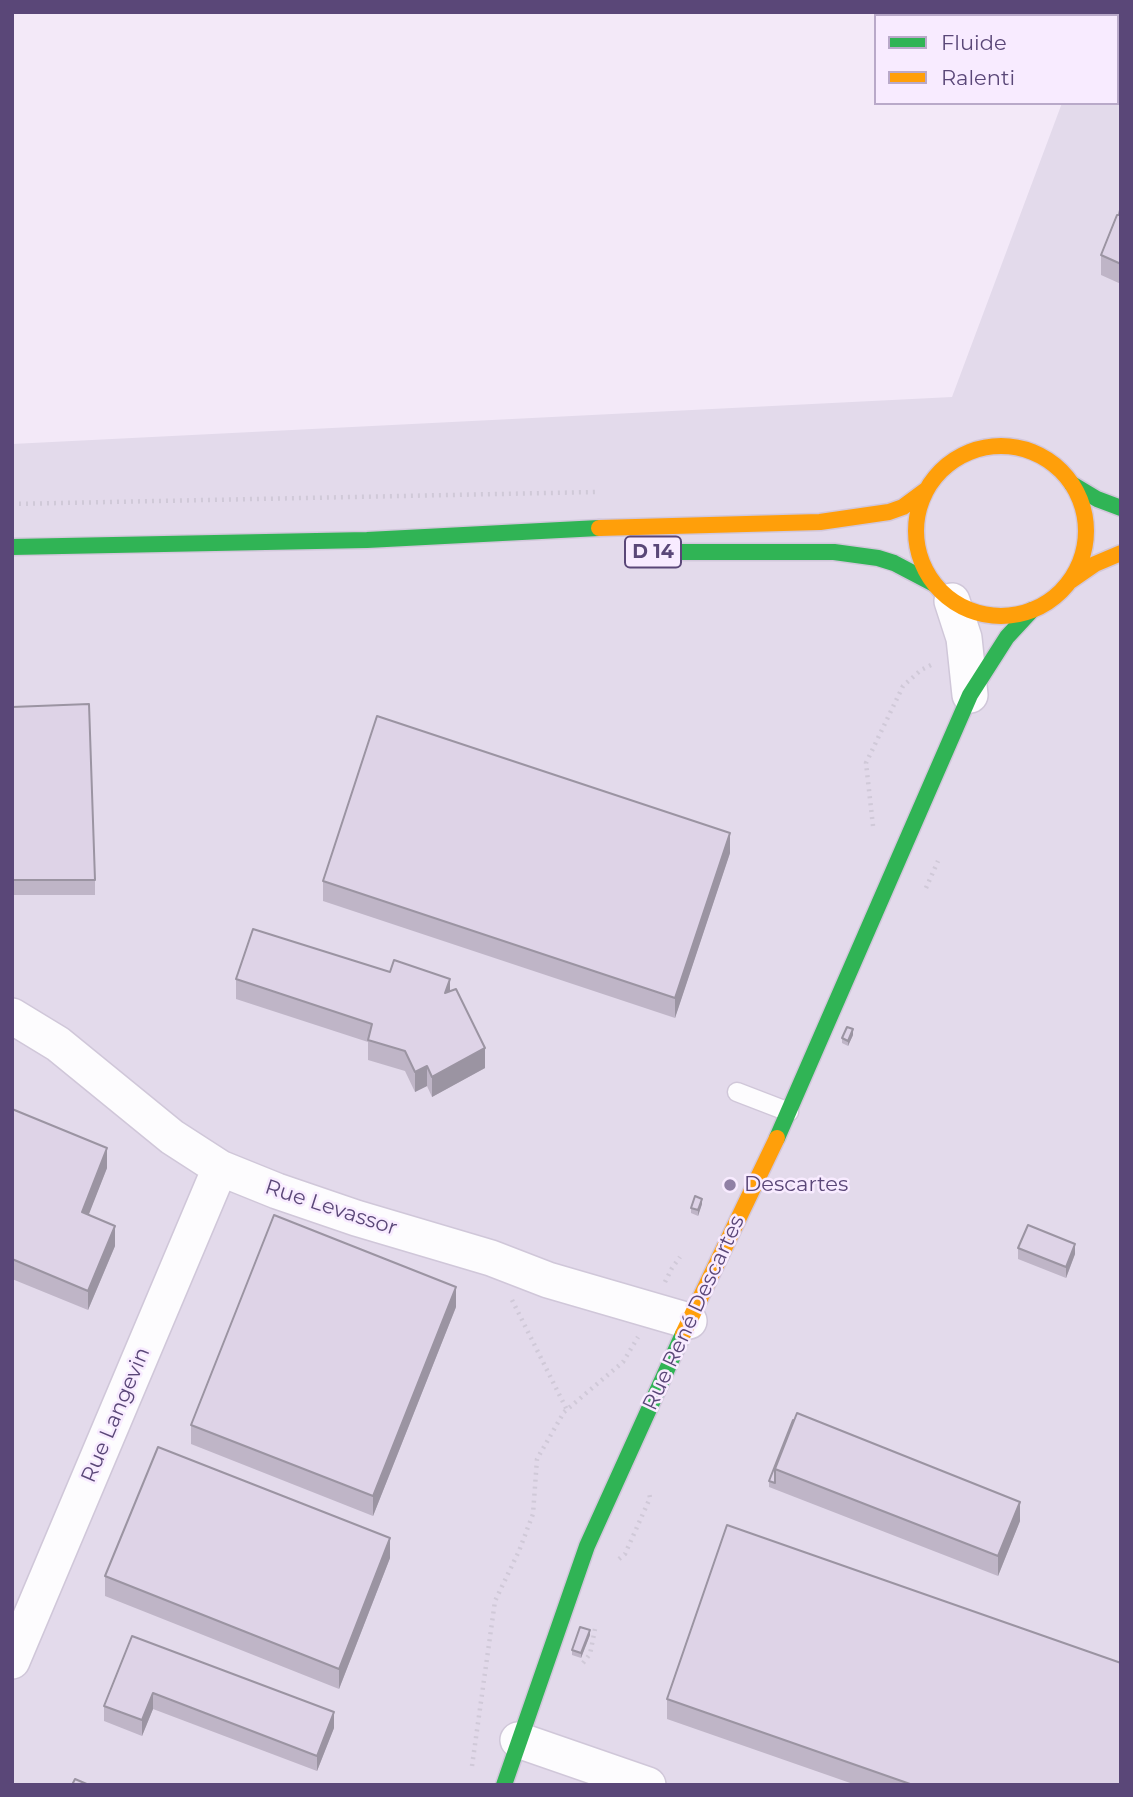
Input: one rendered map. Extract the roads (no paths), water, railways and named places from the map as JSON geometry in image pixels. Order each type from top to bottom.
[{"type":"main road","points":[[1069,582],[1081,561],[1086,529],[1080,498],[1056,466],[1021,448],[997,446],[974,450],[940,471],[926,490],[918,513],[916,537],[924,568],[943,592],[970,610],[993,616],[1009,616],[1032,610],[1053,599],[1069,582],[1095,564],[1121,553]]},
{"type":"main road","points":[[1072,484],[1097,499],[1121,508]]},
{"type":"main road","name":"D 14","points":[[12,547],[367,540],[645,526],[820,522],[889,512],[903,507],[926,490]]},
{"type":"main road","name":"D 14","points":[[367,540],[542,547]]},
{"type":"main road","name":"D 14","points":[[622,551],[834,552],[863,555],[894,563],[943,592]]},
{"type":"main road","name":"Rue René Descartes","points":[[504,1785],[587,1546],[689,1321],[789,1112],[970,695],[1007,636],[1032,610]]},
{"type":"street","name":"Rue René Descartes","points":[[943,592],[964,638],[970,695]]},
{"type":"street","name":"Rue Levassor","points":[[12,1016],[58,1044],[172,1137],[220,1168],[276,1191],[491,1258],[548,1280],[689,1321]]},
{"type":"street","name":"Rue Langevin","points":[[12,1661],[220,1168]]},
{"type":"street","points":[[518,1740],[588,1775],[648,1785]]},
{"type":"lane","points":[[737,1092],[789,1112]]},
{"type":"place","name":"Descartes","points":[[730,1185]]}]
